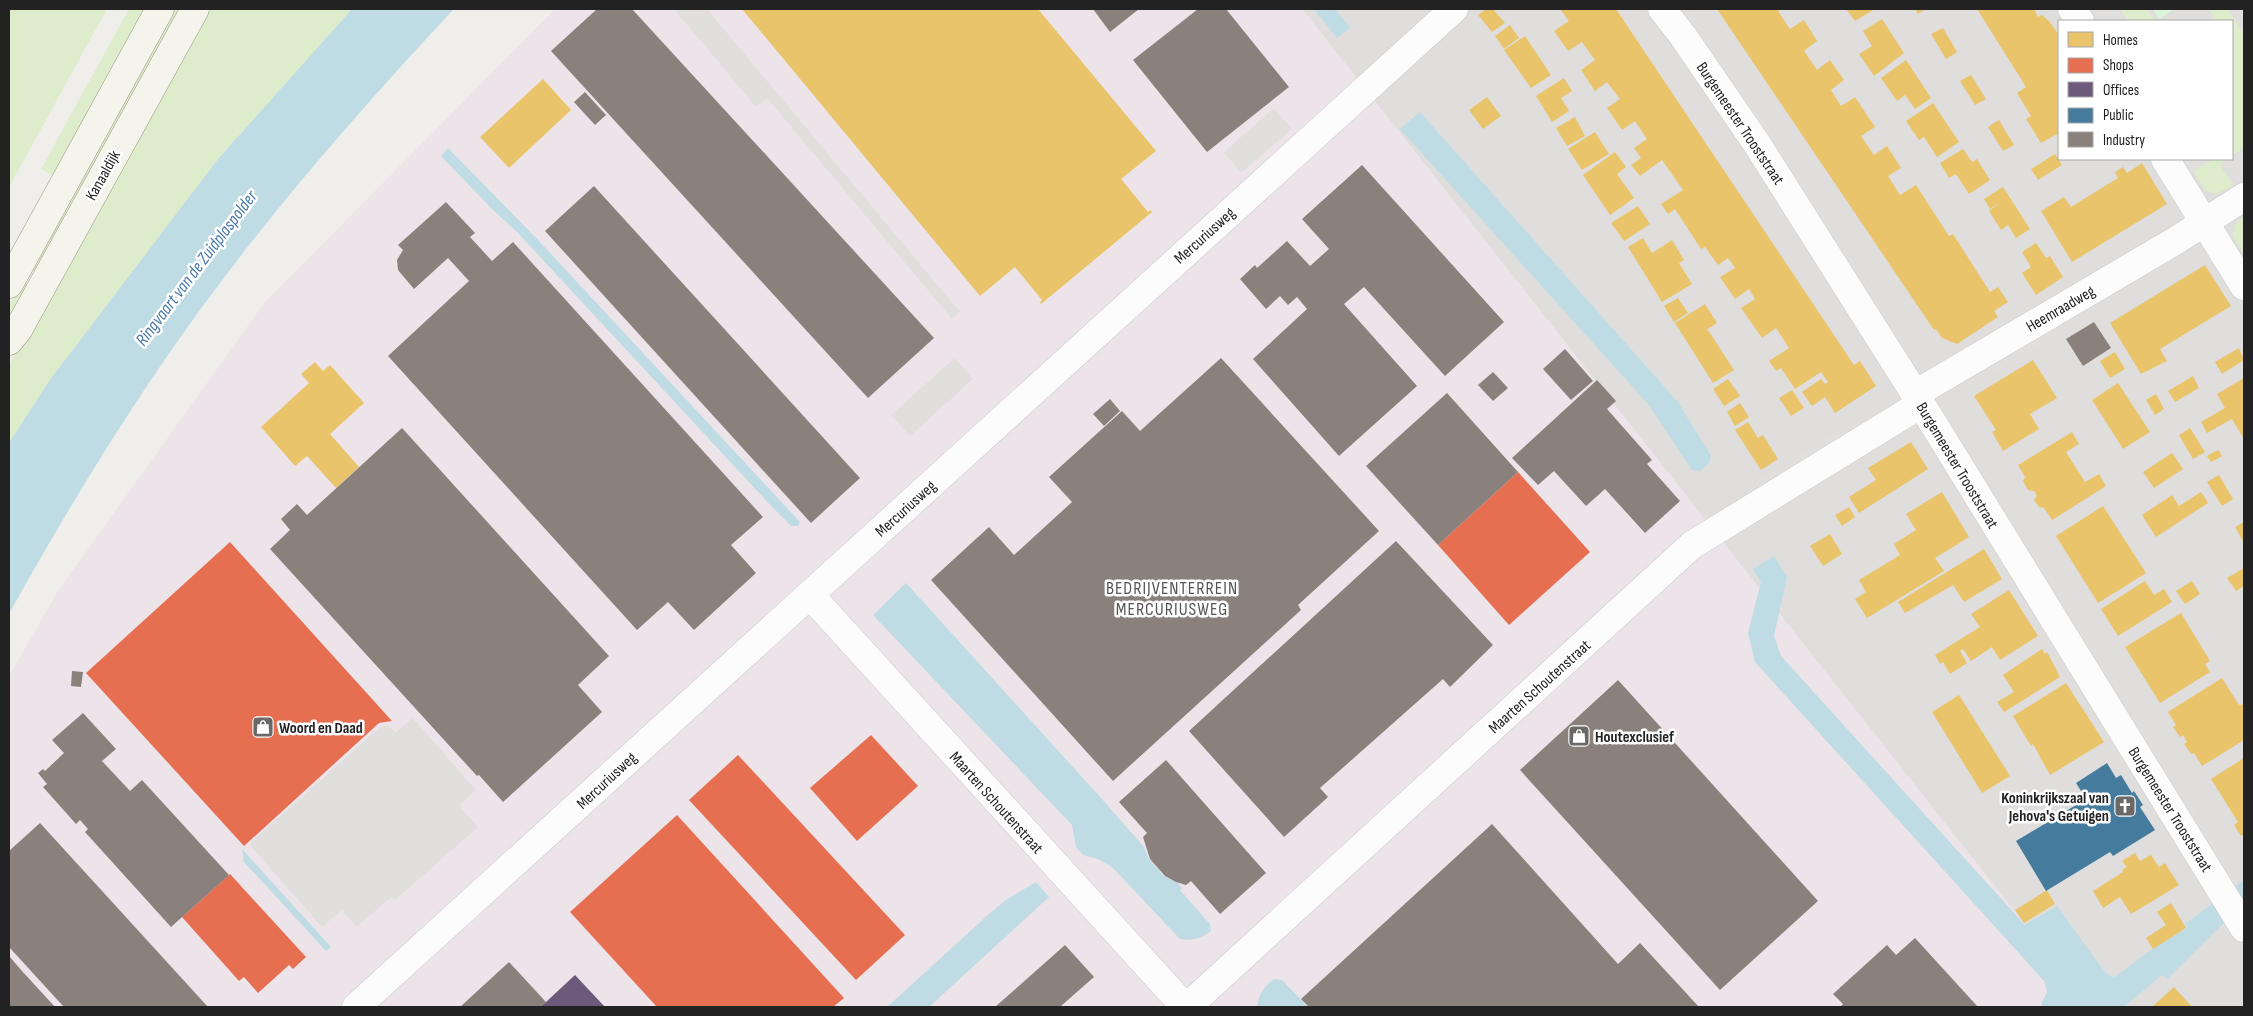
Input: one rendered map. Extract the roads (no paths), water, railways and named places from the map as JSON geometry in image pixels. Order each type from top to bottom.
[{"type":"main road","name":"Kanaaldijk","points":[[9,284],[160,9]]},
{"type":"main road","name":"Kanaaldijk","points":[[9,341],[18,330],[195,9]]},
{"type":"street","name":"Mercuriusweg","points":[[356,1007],[1454,9]]},
{"type":"street","name":"Burgemeester Trooststraat","points":[[1662,9],[1683,36],[1757,144],[1918,399],[2234,911]]},
{"type":"street","points":[[2072,9],[2079,20]]},
{"type":"street","points":[[2166,160],[2244,286]]},
{"type":"street","name":"Heemraadweg","points":[[1918,399],[2244,197]]},
{"type":"street","name":"Maarten Schoutenstraat","points":[[810,595],[1186,1007],[1692,545],[1918,399]]},
{"type":"water","name":"Ringvaart van de Zuidplaspolder","points":[[352,9],[454,9],[329,148],[239,257],[183,333],[105,451],[9,614],[9,443],[49,381],[218,159]]},
{"type":"water","points":[[1314,9],[1335,9],[1350,28],[1337,38]]},
{"type":"water","points":[[1420,112],[1678,402],[1711,456],[1709,463],[1700,471],[1692,470],[1649,405],[1400,129]]},
{"type":"water","points":[[448,148],[539,241],[800,522],[798,526],[791,526],[773,508],[517,232],[441,156]]},
{"type":"water","points":[[1774,556],[1787,577],[1774,636],[1781,656],[2025,925],[2057,906],[2104,971],[2110,976],[2115,977],[2152,949],[2187,928],[2185,924],[2244,880],[2244,903],[2167,979],[2162,975],[2124,1007],[2043,1007],[2041,1004],[2047,992],[2045,982],[1755,662],[1748,633],[1761,582],[1753,569]]},
{"type":"water","points":[[906,583],[1101,798],[1144,847],[1149,859],[1164,876],[1177,882],[1182,888],[1180,890],[1210,924],[1211,931],[1196,939],[1180,939],[1112,867],[1098,859],[1083,855],[1076,847],[1072,825],[873,615]]},
{"type":"water","points":[[242,849],[331,947],[326,951],[244,862]]},
{"type":"water","points":[[1036,882],[1049,897],[929,1007],[887,1007],[989,914],[1006,900]]},
{"type":"water","points":[[1274,979],[1282,980],[1308,1007],[1257,1007],[1262,991]]},
{"type":"place","name":"Woord en Daad","points":[[263,727]]},
{"type":"place","name":"Houtexclusief","points":[[1579,736]]},
{"type":"place","name":"Koninkrijkszaal van Jehova's Getuigen","points":[[2125,806]]},
{"type":"district","name":"BEDRIJVENTERREIN MERCURIUSWEG","points":[[1172,598]]}]
